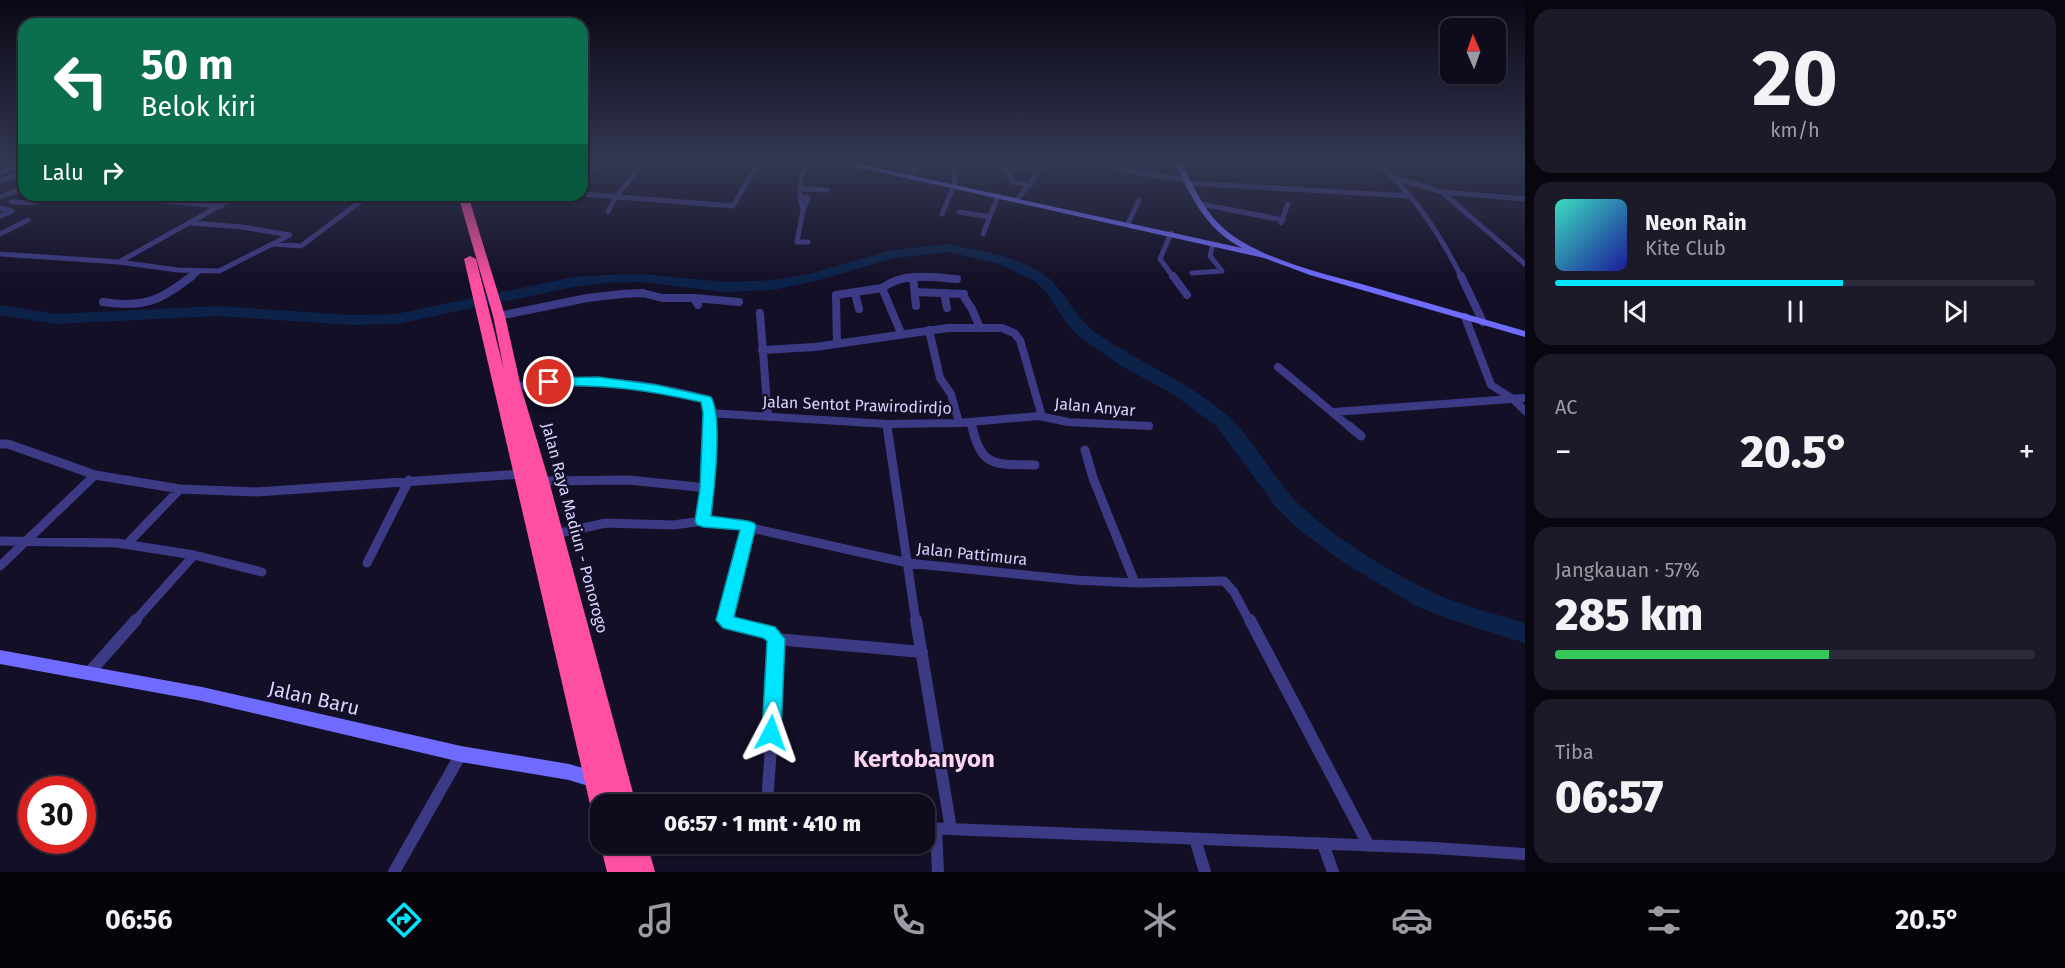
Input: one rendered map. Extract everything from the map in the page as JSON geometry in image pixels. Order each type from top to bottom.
[{"type":"highway","name":"Jalan Raya Madiun - Ponorogo","points":[[457,201],[459,219],[469,235]]},
{"type":"highway","name":"Jalan Raya Madiun - Ponorogo","points":[[464,201],[469,235],[478,269],[500,315],[501,356],[522,477],[600,794]]},
{"type":"highway","name":"Jalan Raya Madiun - Ponorogo","points":[[501,356],[514,387],[541,481],[621,794]]},
{"type":"highway","points":[[615,854],[619,872]]},
{"type":"highway","points":[[638,854],[643,872]]},
{"type":"street","points":[[11,202],[33,204],[40,201]]},
{"type":"street","points":[[159,201],[221,206]]},
{"type":"street","points":[[119,262],[229,201]]},
{"type":"street","points":[[273,244],[302,246],[361,201]]},
{"type":"street","points":[[608,212],[614,201]]},
{"type":"street","points":[[671,201],[734,206],[737,201]]},
{"type":"street","points":[[801,201],[803,210],[797,242],[808,242]]},
{"type":"street","points":[[942,214],[949,201]]},
{"type":"street","points":[[983,234],[996,201]]},
{"type":"street","points":[[1020,201],[1270,256]]},
{"type":"street","points":[[1128,224],[1139,201]]},
{"type":"street","points":[[1199,201],[1210,218],[1226,234],[1270,256],[1313,273],[1525,334]]},
{"type":"street","points":[[1413,201],[1444,242],[1483,322]]},
{"type":"street","points":[[1452,201],[1525,264]]},
{"type":"street","points":[[1201,204],[1282,222],[1288,204]]},
{"type":"street","points":[[0,208],[12,211],[0,216]]},
{"type":"street","points":[[959,213],[990,216]]},
{"type":"street","points":[[0,234],[28,220]]},
{"type":"street","points":[[0,254],[119,262],[198,271],[224,270],[290,235],[242,227],[191,223]]},
{"type":"street","points":[[1171,233],[1160,259],[1187,295]]},
{"type":"street","points":[[1192,273],[1222,272],[1210,256],[1213,244]]},
{"type":"street","points":[[103,302],[131,305],[155,302],[164,298],[198,271]]},
{"type":"street","points":[[913,278],[916,306]]},
{"type":"street","points":[[837,344],[836,295],[882,288],[897,279],[957,279]]},
{"type":"street","points":[[882,288],[901,333]]},
{"type":"street","points":[[915,292],[963,294],[980,328]]},
{"type":"street","points":[[500,315],[619,294],[644,293],[655,298],[694,298],[739,302]]},
{"type":"street","points":[[855,293],[858,309]]},
{"type":"street","points":[[944,293],[947,308]]},
{"type":"street","points":[[694,298],[698,305]]},
{"type":"street","points":[[760,313],[768,417]]},
{"type":"street","points":[[1465,317],[1491,385],[1490,401]]},
{"type":"street","points":[[762,350],[837,344],[929,330],[1002,328],[1014,333],[1020,340],[1041,413],[1039,416]]},
{"type":"street","points":[[929,330],[940,378],[951,394],[959,423]]},
{"type":"street","points":[[1278,367],[1361,436]]},
{"type":"street","points":[[514,387],[532,383],[598,381],[707,399],[710,413],[707,488],[703,521]]},
{"type":"street","points":[[1491,385],[1513,399],[1525,411]]},
{"type":"street","points":[[1334,412],[1525,398]]},
{"type":"street","name":"Jalan Sentot Prawirodirdjo","points":[[710,413],[886,424],[970,423],[1039,416]]},
{"type":"street","name":"Jalan Anyar","points":[[1039,416],[1068,422],[1149,426]]},
{"type":"street","points":[[970,423],[980,453],[986,458],[1000,463],[1035,465]]},
{"type":"street","points":[[886,424],[951,829]]},
{"type":"street","points":[[0,444],[8,444],[94,476],[180,489],[256,492],[409,480],[522,477],[541,481],[628,480],[707,488]]},
{"type":"street","points":[[1085,450],[1093,478],[1135,583]]},
{"type":"street","points":[[0,566],[94,476]]},
{"type":"street","points":[[367,563],[409,480]]},
{"type":"street","points":[[128,543],[180,489]]},
{"type":"street","name":"Jalan Pattimura","points":[[555,534],[584,526],[622,522],[678,526],[703,521],[725,522],[908,563],[1075,580],[1135,583],[1220,580],[1228,583],[1369,846]]},
{"type":"street","points":[[748,526],[725,620],[729,623],[768,632],[776,639],[922,652]]},
{"type":"street","points":[[0,541],[24,544],[128,543],[194,555],[262,572]]},
{"type":"street","points":[[88,674],[194,555]]},
{"type":"street","points":[[768,794],[776,639]]},
{"type":"street","name":"Jalan Baru","points":[[0,657],[202,694],[461,754],[618,782]]},
{"type":"street","points":[[394,872],[461,754]]},
{"type":"street","points":[[935,828],[1525,854]]},
{"type":"street","points":[[1195,839],[1205,872]]},
{"type":"street","points":[[1323,844],[1333,872]]},
{"type":"street","points":[[935,854],[938,872]]},
{"type":"waterway","points":[[0,310],[55,319],[218,311],[351,320],[396,319],[574,282],[606,279],[641,278],[725,287],[773,285],[811,278],[892,254],[949,248],[1004,261],[1041,279],[1051,289],[1074,322],[1087,334],[1129,363],[1179,390],[1223,422],[1284,502],[1307,524],[1351,556],[1425,599],[1460,613],[1525,633]]},
{"type":"district","name":"Kertobanyon","points":[[924,759]]},
{"type":"route","points":[[549,382],[598,381],[657,388],[707,399],[710,413],[707,488],[703,521],[748,526],[725,620],[729,623],[768,632],[776,639],[778,644],[771,733]]}]
